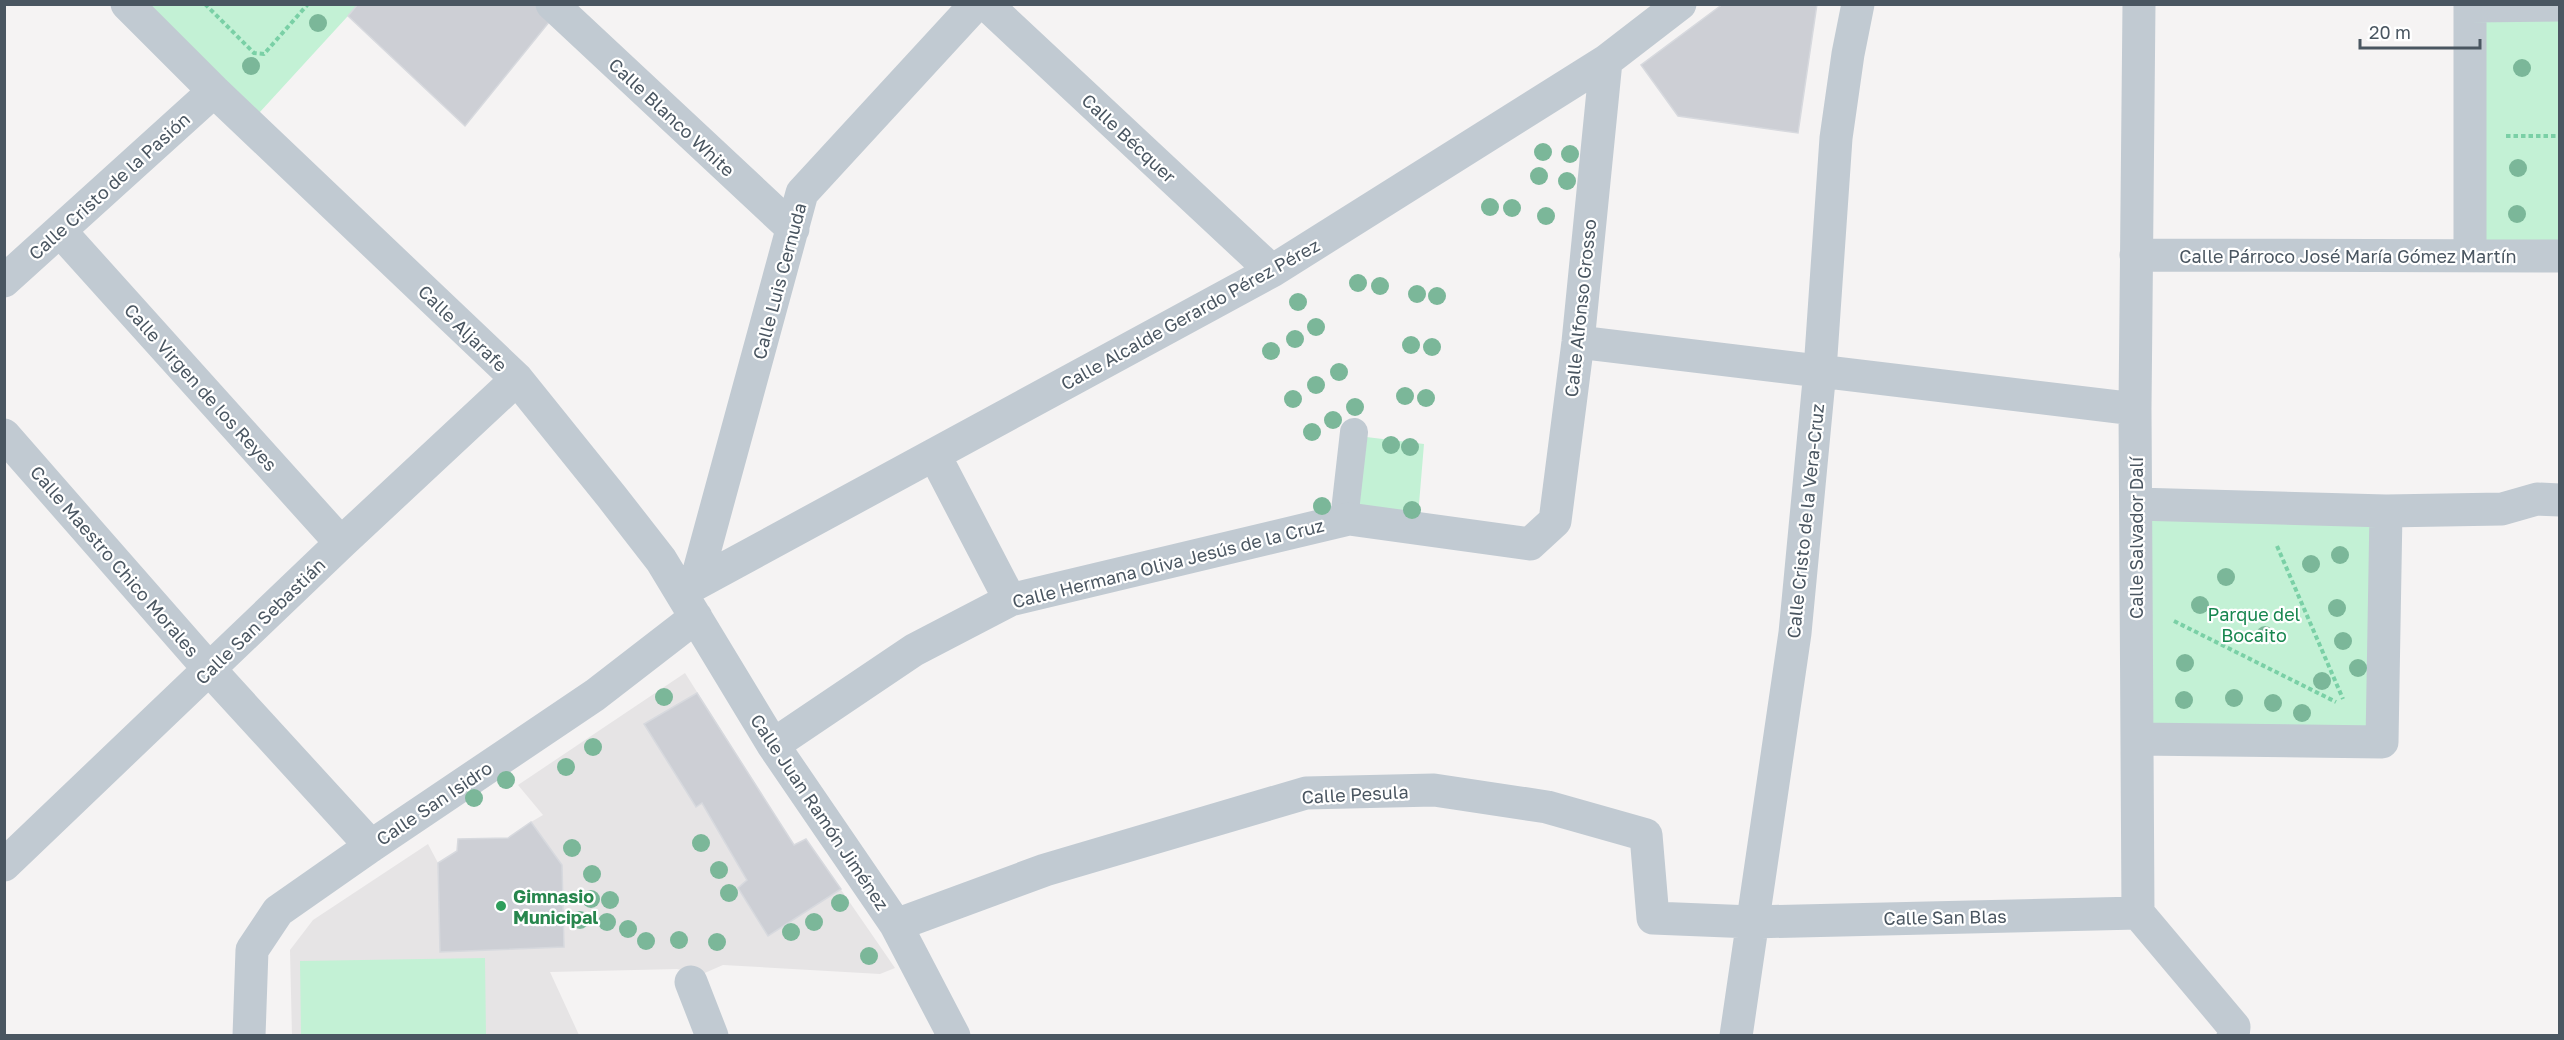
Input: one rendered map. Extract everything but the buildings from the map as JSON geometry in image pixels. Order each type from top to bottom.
[{"type":"street","name":"Calle Aljarafe","points":[[127,4],[214,91],[517,379],[691,597]]},
{"type":"street","name":"Calle Blanco White","points":[[552,4],[793,229]]},
{"type":"street","name":"Calle Luis Cernuda","points":[[691,597],[802,193],[976,4]]},
{"type":"street","name":"Calle Bécquer","points":[[986,4],[1272,271]]},
{"type":"street","name":"Calle Alcalde Gerardo Pérez Pérez","points":[[691,597],[935,456],[1272,271],[1606,61],[1680,4]]},
{"type":"street","name":"Calle Cristo de la Vera-Cruz","points":[[1736,1035],[1796,633],[1820,370],[1836,138],[1858,4]]},
{"type":"street","name":"Calle Salvador Dalí","points":[[2138,913],[2135,410],[2139,4]]},
{"type":"street","points":[[2470,256],[2470,5],[2559,5]]},
{"type":"street","name":"Calle Alfonso Grosso","points":[[1530,544],[1555,521],[1578,342],[1606,61]]},
{"type":"street","name":"Calle Cristo de la Pasión","points":[[4,281],[61,232],[214,91]]},
{"type":"street","name":"Calle Virgen de los Reyes","points":[[61,232],[341,543]]},
{"type":"street","name":"Calle Párroco José María Gómez Martín","points":[[2136,255],[2559,256]]},
{"type":"street","points":[[1578,342],[2135,410]]},
{"type":"street","name":"Calle San Sebastián","points":[[4,865],[341,543],[517,379]]},
{"type":"street","points":[[1344,520],[1354,432]]},
{"type":"street","name":"Calle Maestro Chico Morales","points":[[4,435],[210,670],[371,846]]},
{"type":"street","points":[[935,456],[1010,600]]},
{"type":"street","points":[[2136,504],[2386,511],[2502,510],[2537,499],[2559,500]]},
{"type":"street","points":[[2137,740],[2382,742],[2386,511]]},
{"type":"street","name":"Calle Hermana Oliva Jesús de la Cruz","points":[[773,745],[914,650],[1010,600],[1344,520],[1530,544]]},
{"type":"street","name":"Calle Juan Ramón Jiménez","points":[[691,597],[773,745],[896,925],[954,1035]]},
{"type":"street","name":"Calle San Isidro","points":[[249,1035],[252,950],[278,911],[595,695],[691,597]]},
{"type":"street","name":"Calle Pesula","points":[[896,925],[1045,870],[1306,793],[1434,790],[1546,807],[1646,835],[1653,918],[1752,922]]},
{"type":"street","points":[[2138,913],[2234,1027],[2233,1035]]},
{"type":"street","name":"Calle San Blas","points":[[1752,922],[2138,913]]},
{"type":"street","points":[[691,982],[712,1035]]},
{"type":"path","points":[[205,4],[254,53],[264,54],[308,4]]},
{"type":"path","points":[[2470,136],[2559,136]]},
{"type":"path","points":[[2136,602],[2347,708],[2260,507]]},
{"type":"shaded area","points":[[685,673],[794,845],[806,839],[895,968],[880,974],[723,965],[700,975],[677,969],[550,972],[579,1035],[292,1036],[290,950],[313,920],[428,844],[438,863],[440,952],[564,947],[562,865],[531,822],[543,815],[518,785]]},
{"type":"green space","points":[[127,5],[358,5],[249,124]]},
{"type":"green space","points":[[2559,5],[2559,256],[2470,256],[2470,6]]},
{"type":"green space","points":[[1358,436],[1424,444],[1417,528],[1349,519]]},
{"type":"green space","name":"Parque del Bocaito","points":[[2136,504],[2386,511],[2382,742],[2137,739]]},
{"type":"green space","points":[[485,958],[486,1035],[301,1035],[300,961]]},
{"type":"place","name":"Gimnasio Municipal","points":[[501,906]]}]
